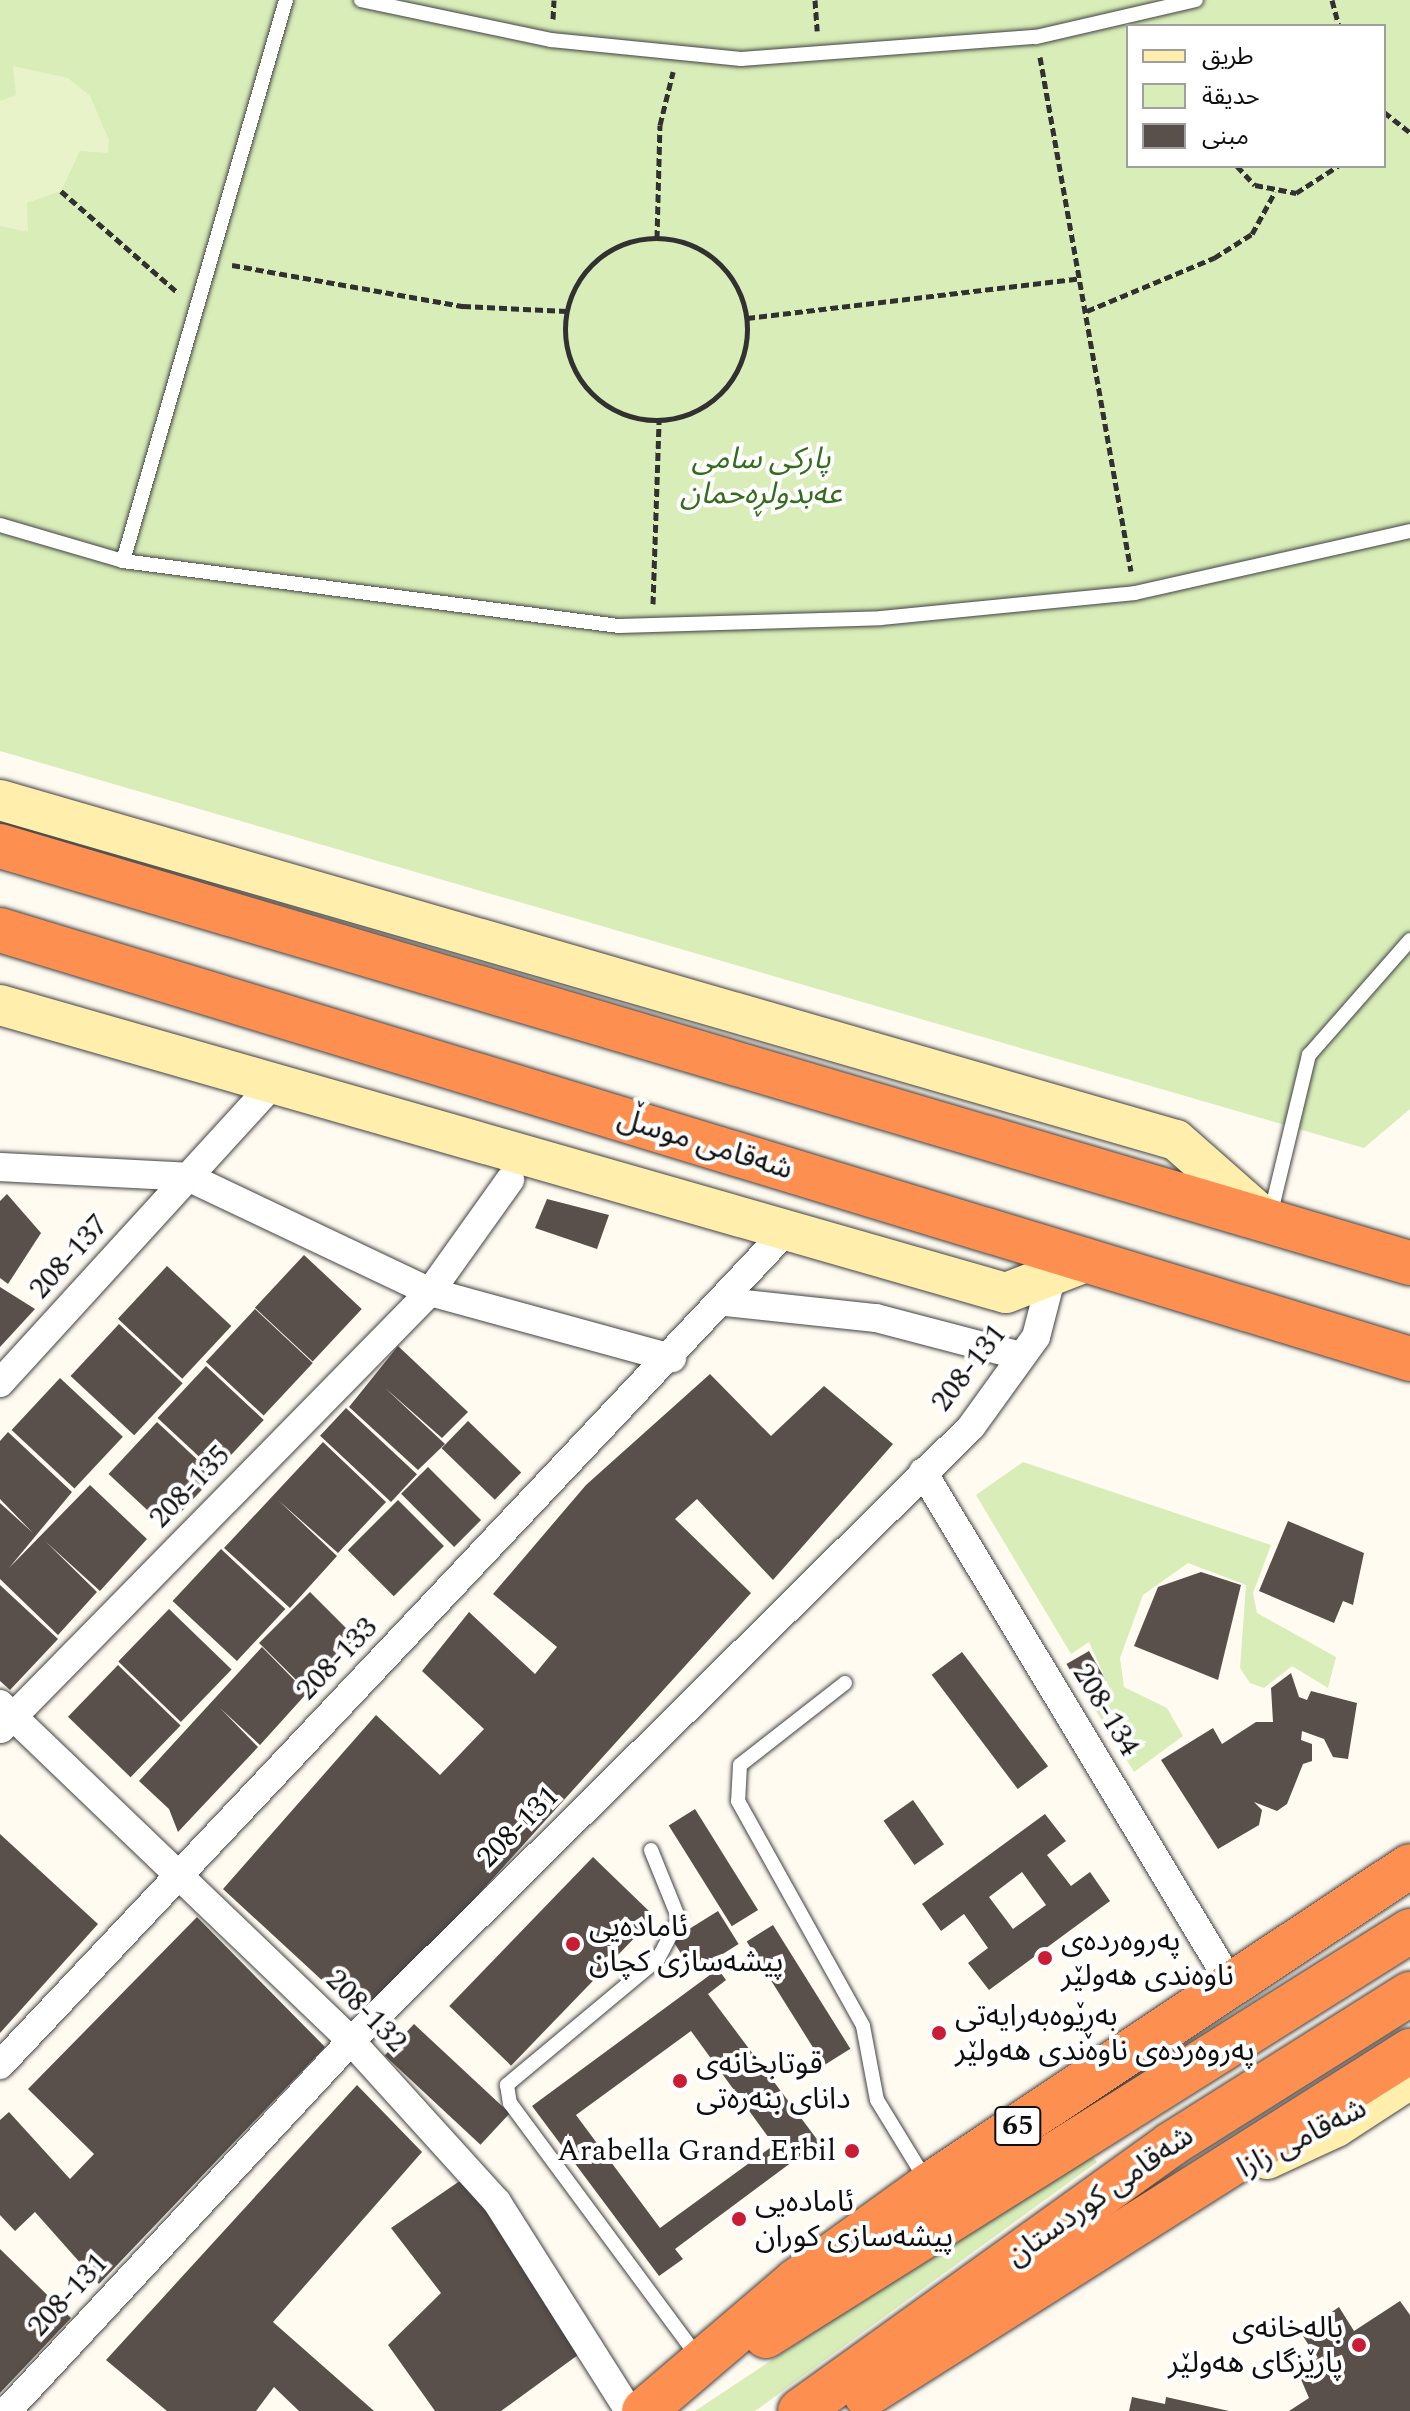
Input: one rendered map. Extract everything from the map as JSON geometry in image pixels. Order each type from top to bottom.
[{"type":"highway","points":[[0,846],[1410,1263]]},
{"type":"highway","name":"شەقامی موسڵ","points":[[0,930],[1068,1270],[1405,1358]]},
{"type":"highway","name":"شەقامی کوردستان","points":[[646,2411],[796,2281],[929,2185],[1410,1866]]},
{"type":"highway","name":"شەقامی کوردستان","points":[[646,2411],[1410,1931]]},
{"type":"highway","name":"شەقامی کوردستان","points":[[800,2411],[1170,2145],[1410,1994]]},
{"type":"highway","name":"شەقامی کوردستان","points":[[841,2411],[1410,2051]]},
{"type":"street","points":[[0,800],[1176,1140],[1269,1222]]},
{"type":"street","points":[[0,1005],[277,1080],[1006,1293],[1068,1270]]},
{"type":"street","name":"208-137","points":[[0,1383],[277,1080]]},
{"type":"street","points":[[0,1167],[188,1177],[430,1292],[672,1358]]},
{"type":"street","name":"208-135","points":[[4,1717],[430,1292],[510,1180]]},
{"type":"street","name":"208-133","points":[[0,2065],[726,1302],[788,1229]]},
{"type":"street","name":"208-131","points":[[7,2411],[351,2041],[971,1427],[1036,1337],[1068,1270]]},
{"type":"street","points":[[726,1302],[876,1318],[1021,1356]]},
{"type":"street","name":"208-134","points":[[923,1472],[1231,1984]]},
{"type":"street","name":"208-132","points":[[4,1717],[180,1873],[351,2041],[497,2202],[629,2411]]},
{"type":"street","name":"شەقامی زازا","points":[[1190,2191],[1336,2127],[1410,2079]]},
{"type":"lane","points":[[123,561],[286,0]]},
{"type":"lane","points":[[361,0],[522,35],[677,52],[819,56],[1036,37],[1196,0]]},
{"type":"lane","points":[[0,525],[123,561],[367,598],[653,625],[881,618],[1135,593],[1410,531]]},
{"type":"lane","points":[[1269,1222],[1309,1055],[1410,940]]},
{"type":"lane","points":[[845,1683],[740,1765],[738,1801],[863,2026],[877,2100],[929,2185]]},
{"type":"lane","points":[[651,1850],[679,1919],[658,1959],[507,2085],[510,2103],[702,2362]]},
{"type":"path","points":[[1332,0],[1338,24]]},
{"type":"path","points":[[1036,37],[1135,593]]},
{"type":"path","points":[[657,238],[660,125],[677,52]]},
{"type":"path","points":[[1386,114],[1410,132]]},
{"type":"path","points":[[1240,168],[1275,192],[1316,187],[1336,168]]},
{"type":"path","points":[[61,191],[196,309]]},
{"type":"path","points":[[1087,311],[1214,258],[1252,234],[1275,192]]},
{"type":"path","points":[[657,238],[683,242],[717,262],[740,293],[747,318],[735,377],[714,400],[659,421],[632,417],[587,388],[572,364],[567,311],[599,258],[657,238]]},
{"type":"path","points":[[210,261],[463,306],[567,311]]},
{"type":"path","points":[[747,318],[1081,278]]},
{"type":"path","points":[[653,625],[659,421]]},
{"type":"green space","name":"پارکی سامی عەبدولڕەحمان","points":[[0,0],[1410,0],[1410,1109],[1364,1148],[0,751]]},
{"type":"green space","points":[[13,66],[68,78],[90,96],[109,140],[108,153],[80,151],[61,191],[27,203],[28,232],[0,226],[0,101],[16,95]]},
{"type":"green space","points":[[1023,1462],[1271,1545],[1253,1593],[1257,1613],[1336,1657],[1328,1688],[1292,1666],[1264,1688],[1250,1683],[1240,1668],[1246,1585],[1188,1563],[1143,1595],[1120,1658],[1124,1687],[1167,1708],[1183,1736],[1134,1772],[1091,1703],[1110,1689],[1089,1642],[1071,1654],[976,1495]]},
{"type":"green space","points":[[1088,2150],[1097,2162],[755,2411],[695,2411]]},
{"type":"building","points":[[7,1194],[41,1233],[8,1284],[0,1278],[0,1201]]},
{"type":"building","points":[[547,1199],[609,1215],[597,1249],[535,1228]]},
{"type":"building","points":[[304,1255],[362,1309],[313,1362],[255,1308]]},
{"type":"building","points":[[167,1266],[231,1326],[182,1379],[118,1319]]},
{"type":"building","points":[[0,1287],[35,1309],[0,1347]]},
{"type":"building","points":[[255,1309],[313,1363],[264,1416],[206,1362]]},
{"type":"building","points":[[119,1324],[183,1383],[134,1435],[71,1376]]},
{"type":"building","points":[[398,1346],[468,1412],[442,1438],[384,1387],[445,1444],[418,1470],[349,1407]]},
{"type":"building","points":[[206,1366],[264,1420],[215,1472],[158,1418]]},
{"type":"building","points":[[710,1374],[771,1436],[824,1386],[893,1444],[773,1580],[697,1499],[675,1519],[751,1593],[365,2020],[223,1889],[376,1715],[440,1775],[484,1729],[422,1671],[469,1612],[535,1674],[557,1647],[493,1594],[586,1485]]},
{"type":"building","points":[[60,1378],[123,1437],[74,1489],[12,1430]]},
{"type":"building","points":[[346,1408],[417,1474],[391,1502],[320,1436]]},
{"type":"building","points":[[468,1421],[521,1472],[495,1500],[442,1448]]},
{"type":"building","points":[[157,1422],[215,1476],[166,1528],[109,1474]]},
{"type":"building","points":[[8,1432],[72,1492],[9,1568],[90,1485],[147,1539],[100,1591],[45,1541],[97,1592],[58,1635],[0,1579],[0,1503],[33,1533],[0,1499],[0,1441]]},
{"type":"building","points":[[323,1442],[386,1502],[338,1553],[278,1500],[337,1556],[290,1608],[224,1548]]},
{"type":"building","points":[[428,1467],[481,1520],[454,1547],[401,1494]]},
{"type":"building","points":[[398,1500],[444,1546],[394,1596],[348,1550]]},
{"type":"building","points":[[1288,1521],[1364,1553],[1353,1605],[1343,1601],[1334,1623],[1259,1591]]},
{"type":"building","points":[[221,1549],[285,1609],[237,1661],[173,1601]]},
{"type":"building","points":[[1201,1572],[1241,1585],[1218,1680],[1134,1646],[1158,1587]]},
{"type":"building","points":[[0,1585],[58,1639],[10,1690],[0,1681]]},
{"type":"building","points":[[310,1592],[356,1638],[305,1689],[259,1643]]},
{"type":"building","points":[[169,1609],[232,1669],[181,1722],[118,1662]]},
{"type":"building","points":[[262,1647],[307,1693],[260,1745],[220,1708],[258,1747],[178,1832],[169,1809],[139,1781]]},
{"type":"building","points":[[1089,1651],[1106,1680],[1083,1693],[1066,1664]]},
{"type":"building","points":[[962,1652],[1048,1766],[1018,1789],[932,1675]]},
{"type":"building","points":[[118,1665],[181,1725],[131,1777],[68,1717]]},
{"type":"building","points":[[1291,1673],[1299,1697],[1307,1700],[1311,1691],[1357,1703],[1348,1759],[1333,1757],[1324,1739],[1302,1731],[1301,1740],[1312,1744],[1312,1761],[1303,1764],[1287,1804],[1277,1811],[1254,1802],[1262,1810],[1259,1825],[1218,1849],[1161,1760],[1213,1728],[1222,1744],[1256,1722],[1273,1722],[1271,1688]]},
{"type":"building","points":[[913,1800],[944,1844],[914,1865],[884,1821]]},
{"type":"building","points":[[695,1809],[758,1910],[732,1926],[669,1825]]},
{"type":"building","name":"بەڕێوەبەرایەتی پەروەردەی ناوەندی هەولێر","points":[[1045,1814],[1066,1841],[1047,1855],[1071,1886],[1090,1872],[1110,1901],[989,1990],[968,1963],[988,1948],[964,1914],[941,1931],[922,1904]],"holes":[[[1022,1872],[1046,1905],[1013,1929],[989,1897]]]},
{"type":"building","points":[[0,1834],[98,1924],[0,2033]]},
{"type":"building","points":[[593,1857],[655,1917],[511,2066],[449,2006]]},
{"type":"building","points":[[718,1911],[739,1944],[693,1973],[672,1940]]},
{"type":"building","points":[[197,1917],[325,2047],[99,2284],[35,2212],[15,2231],[0,2215],[0,2120],[9,2112],[70,2179],[94,2154],[28,2089]]},
{"type":"building","points":[[773,1925],[850,2049],[824,2065],[747,1941]]},
{"type":"building","name":"ئامادەیی پیشەسازی کوران","points":[[718,1969],[726,1980],[708,1994],[819,2142],[675,2249],[683,2259],[659,2276],[532,2106]],"holes":[[[691,2031],[774,2145],[660,2228],[576,2115]]]},
{"type":"building","points":[[414,2024],[510,2113],[480,2145],[385,2055]]},
{"type":"building","points":[[357,2085],[422,2152],[273,2322],[374,2411],[299,2411],[274,2387],[256,2411],[167,2411],[106,2360]]},
{"type":"building","points":[[470,2174],[593,2344],[501,2411],[435,2411],[388,2345],[441,2293],[391,2228]]},
{"type":"building","points":[[0,2249],[71,2318],[0,2393]]},
{"type":"building","name":"بالەخانەی پارێزگای هەولێر","points":[[1400,2301],[1410,2315],[1410,2411],[1289,2411],[1309,2398],[1297,2370],[1317,2358],[1301,2333],[1339,2307],[1354,2331]]},
{"type":"building","name":"بالەخانەی پارێزگای هەولێر","points":[[1132,2397],[1165,2404],[1166,2397],[1229,2411],[1129,2411]]},
{"type":"place","name":"ئامادەیی پیشەسازی کچان","points":[[573,1944]]},
{"type":"place","name":"پەروەردەی ناوەندی هەولێر","points":[[1045,1958]]},
{"type":"place","name":"بەڕێوەبەرایەتی پەروەردەی ناوەندی هەولێر","points":[[939,2033]]},
{"type":"place","name":"قوتابخانەی دانای بنەرەتی","points":[[680,2081]]},
{"type":"place","name":"Arabella Grand Erbil","points":[[852,2151]]},
{"type":"place","name":"ئامادەیی پیشەسازی کوران","points":[[739,2219]]},
{"type":"place","name":"بالەخانەی پارێزگای هەولێر","points":[[1359,2345]]}]
